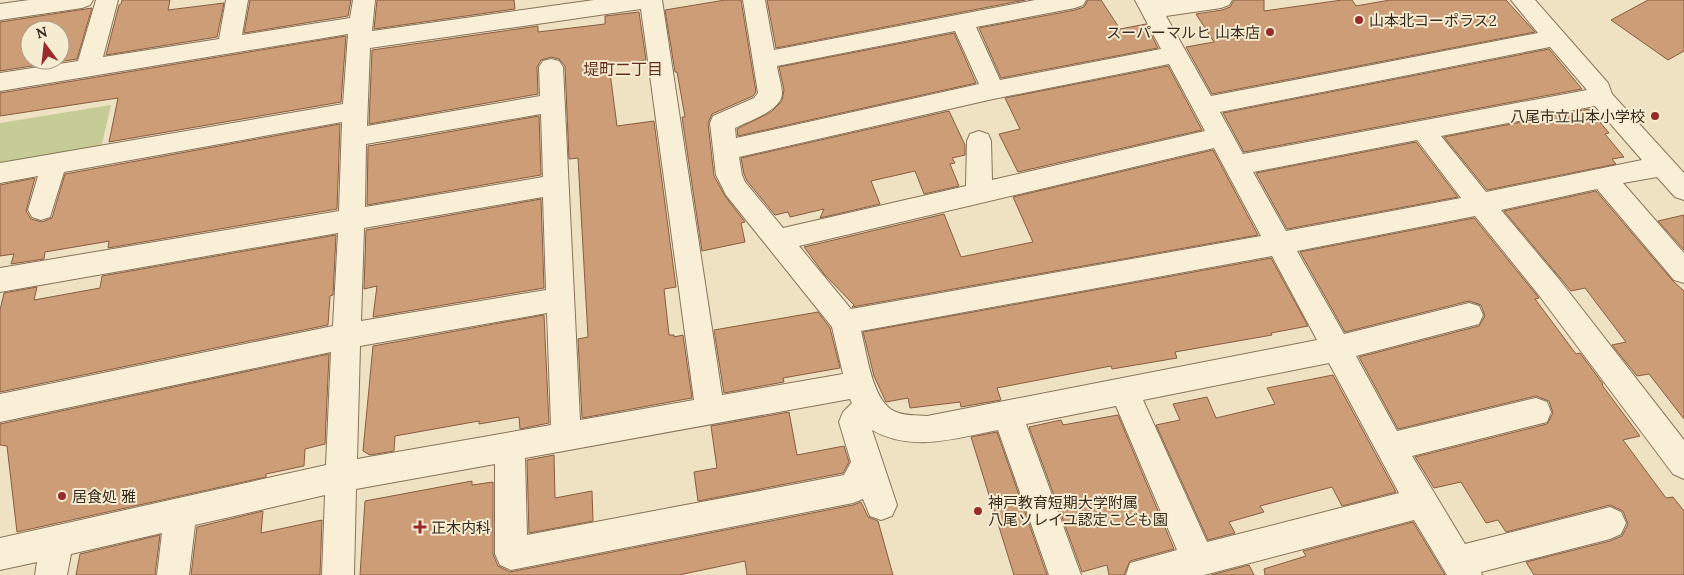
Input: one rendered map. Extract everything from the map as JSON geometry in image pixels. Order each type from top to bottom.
[{"type":"street","points":[[0,12],[82,0]]},
{"type":"street","points":[[88,68],[107,0]]},
{"type":"street","points":[[228,45],[237,0]]},
{"type":"street","points":[[0,82],[361,22],[650,0],[710,411]]},
{"type":"street","points":[[754,0],[770,95],[763,104],[722,123],[729,175],[735,188],[845,322],[864,395],[876,416],[897,428],[927,430],[1336,349],[1469,315]]},
{"type":"street","points":[[764,60],[1075,0]]},
{"type":"street","points":[[1221,0],[1149,5],[1421,503],[1462,569],[1610,523]]},
{"type":"street","points":[[1522,0],[1600,89],[1600,96],[1684,190]]},
{"type":"street","points":[[338,575],[340,477],[361,22]]},
{"type":"street","points":[[962,22],[993,90]]},
{"type":"street","points":[[1205,106],[1556,38]]},
{"type":"street","points":[[726,150],[993,90],[1176,54]]},
{"type":"street","points":[[550,67],[566,437]]},
{"type":"street","points":[[1237,165],[1600,96]]},
{"type":"street","points":[[0,173],[54,163],[356,124],[552,103]]},
{"type":"street","points":[[1422,129],[1481,205],[1548,286],[1684,464]]},
{"type":"street","points":[[777,240],[1222,137]]},
{"type":"street","points":[[979,140],[979,193]]},
{"type":"street","points":[[41,210],[54,163]]},
{"type":"street","points":[[845,322],[1281,244],[1481,205],[1602,177],[1662,166]]},
{"type":"street","points":[[1602,177],[1684,272]]},
{"type":"street","points":[[0,280],[556,185]]},
{"type":"street","points":[[0,408],[346,336],[560,299]]},
{"type":"street","points":[[1124,391],[1198,560]]},
{"type":"street","points":[[0,554],[340,477],[710,411],[864,395]]},
{"type":"street","points":[[864,395],[854,422],[881,505]]},
{"type":"street","points":[[1390,447],[1536,412]]},
{"type":"street","points":[[1007,414],[1065,575]]},
{"type":"street","points":[[510,447],[511,554],[854,488],[867,464]]},
{"type":"street","points":[[1142,575],[1421,503]]},
{"type":"street","points":[[173,575],[180,513]]},
{"type":"street","points":[[51,575],[57,542]]},
{"type":"green space","points":[[111,105],[101,148],[0,166],[0,123]]},
{"type":"building","points":[[122,0],[170,0],[168,10],[224,3],[217,37],[106,55]]},
{"type":"building","points":[[250,0],[351,0],[348,16],[244,33]]},
{"type":"building","points":[[377,0],[514,0],[515,9],[374,29]]},
{"type":"building","points":[[725,0],[741,0],[756,92],[753,96],[712,114],[708,123],[714,176],[725,196],[745,222],[741,223],[745,242],[702,251],[682,117],[685,117],[677,72],[675,72],[665,10]]},
{"type":"building","points":[[767,0],[1025,0],[776,48]]},
{"type":"building","points":[[1088,0],[1101,0],[1120,29],[1146,24],[1158,48],[1001,78],[979,28],[1075,10],[1084,7]]},
{"type":"building","points":[[1234,0],[1264,0],[1264,11],[1342,0],[1352,0],[1356,6],[1390,0],[1506,0],[1535,32],[1212,94],[1186,47],[1214,42],[1196,14],[1222,10],[1230,7]]},
{"type":"building","points":[[1648,0],[1684,0],[1684,51],[1668,60],[1611,20]]},
{"type":"building","points":[[92,8],[77,59],[70,60],[70,20],[20,20],[20,68],[0,71],[0,22]]},
{"type":"building","points":[[639,12],[646,60],[609,65],[617,126],[654,121],[676,287],[664,289],[669,335],[674,335],[674,337],[683,335],[692,398],[582,418],[578,339],[588,337],[578,158],[569,159],[565,66],[559,59],[551,57],[541,60],[537,67],[538,94],[369,124],[372,50],[538,26],[538,32],[605,24],[605,16]]},
{"type":"building","points":[[954,33],[976,83],[738,136],[737,129],[771,112],[782,101],[784,90],[779,67]]},
{"type":"building","points":[[346,36],[341,102],[109,142],[118,98],[0,116],[0,93]]},
{"type":"building","points":[[1549,49],[1582,89],[1244,152],[1223,113]]},
{"type":"building","points":[[1168,66],[1202,130],[1018,172],[999,134],[1020,129],[1005,98]]},
{"type":"building","points":[[1589,109],[1609,133],[1605,134],[1624,157],[1612,159],[1616,164],[1487,190],[1444,137]]},
{"type":"building","points":[[949,111],[965,145],[965,155],[952,158],[955,163],[950,164],[959,186],[924,194],[915,171],[871,181],[880,204],[820,218],[824,209],[790,217],[788,212],[775,215],[747,181],[744,174],[741,158]]},
{"type":"building","points":[[539,116],[541,175],[367,205],[368,146]]},
{"type":"building","points":[[340,124],[337,209],[108,248],[109,241],[45,252],[44,259],[11,264],[14,254],[0,256],[0,185],[35,178],[26,211],[31,219],[42,222],[52,218],[65,174]]},
{"type":"building","points":[[1416,142],[1458,197],[1287,229],[1256,173]]},
{"type":"building","points":[[1213,150],[1258,235],[852,307],[854,305],[824,274],[804,247],[944,214],[961,257],[1033,242],[1013,197]]},
{"type":"building","points":[[1596,191],[1673,281],[1684,291],[1684,419],[1649,374],[1637,376],[1612,345],[1626,342],[1585,288],[1571,291],[1504,211]]},
{"type":"building","points":[[541,199],[544,288],[373,317],[377,286],[364,289],[366,230]]},
{"type":"building","points":[[1684,215],[1684,250],[1658,221]]},
{"type":"building","points":[[1474,218],[1539,298],[1535,299],[1576,354],[1580,353],[1640,436],[1623,440],[1666,498],[1673,497],[1684,511],[1684,575],[1534,575],[1526,562],[1610,541],[1622,536],[1628,524],[1623,511],[1610,505],[1506,532],[1498,520],[1486,523],[1461,482],[1434,488],[1415,457],[1547,424],[1553,413],[1549,401],[1536,396],[1398,429],[1359,357],[1479,326],[1485,316],[1481,305],[1469,301],[1345,332],[1300,252]]},
{"type":"building","points":[[336,235],[333,295],[330,296],[328,325],[0,392],[0,310],[4,293],[37,287],[34,300],[100,288],[102,276]]},
{"type":"building","points":[[1271,258],[1308,326],[1271,333],[1272,335],[1175,352],[1177,358],[1112,369],[1111,366],[997,388],[1001,400],[961,407],[960,402],[910,408],[908,398],[886,402],[874,376],[863,332]]},
{"type":"building","points":[[818,312],[830,328],[840,368],[783,378],[784,382],[724,393],[714,330]]},
{"type":"building","points":[[544,315],[549,423],[520,429],[519,417],[479,424],[479,421],[395,436],[394,451],[370,455],[363,451],[373,346]]},
{"type":"building","points":[[329,354],[325,444],[305,449],[304,466],[266,474],[266,477],[17,532],[7,446],[0,445],[0,424]]},
{"type":"building","points":[[1333,375],[1396,492],[1342,506],[1332,487],[1260,506],[1264,512],[1229,522],[1235,533],[1208,540],[1156,425],[1180,420],[1173,404],[1207,397],[1216,418],[1275,404],[1267,388]]},
{"type":"building","points":[[789,412],[797,455],[844,446],[849,462],[843,473],[698,501],[694,472],[717,468],[711,426]]},
{"type":"building","points":[[1118,415],[1174,549],[1130,561],[1124,575],[1109,575],[1107,565],[1082,572],[1029,427],[1061,420],[1063,425]]},
{"type":"building","points":[[997,432],[1047,575],[1014,575],[971,437]]},
{"type":"building","points":[[554,455],[555,498],[592,491],[593,521],[529,533],[527,460]]},
{"type":"building","points":[[472,481],[472,485],[493,482],[493,554],[498,566],[510,572],[861,502],[868,517],[878,521],[893,575],[747,575],[745,561],[679,575],[360,575],[365,501]]},
{"type":"building","points":[[263,511],[261,533],[322,520],[320,575],[191,575],[197,527]]},
{"type":"building","points":[[1413,522],[1445,575],[1265,575],[1264,569],[1306,556],[1303,551]]},
{"type":"building","points":[[160,535],[155,575],[76,575],[80,554]]},
{"type":"building","points":[[1249,565],[1254,575],[1211,575]]},
{"type":"place","name":"山本北コーポラス2","points":[[1359,20]]},
{"type":"place","name":"スーパーマルヒ 山本店","points":[[1270,32]]},
{"type":"place","name":"八尾市立山本小学校","points":[[1655,116]]},
{"type":"place","name":"居食処 雅","points":[[62,496]]},
{"type":"place","name":"神戸教育短期大学附属 八尾ソレイユ認定こども園","points":[[978,511]]},
{"type":"place","name":"正木内科","points":[[420,527]]},
{"type":"district","name":"堤町二丁目","points":[[623,69]]}]
